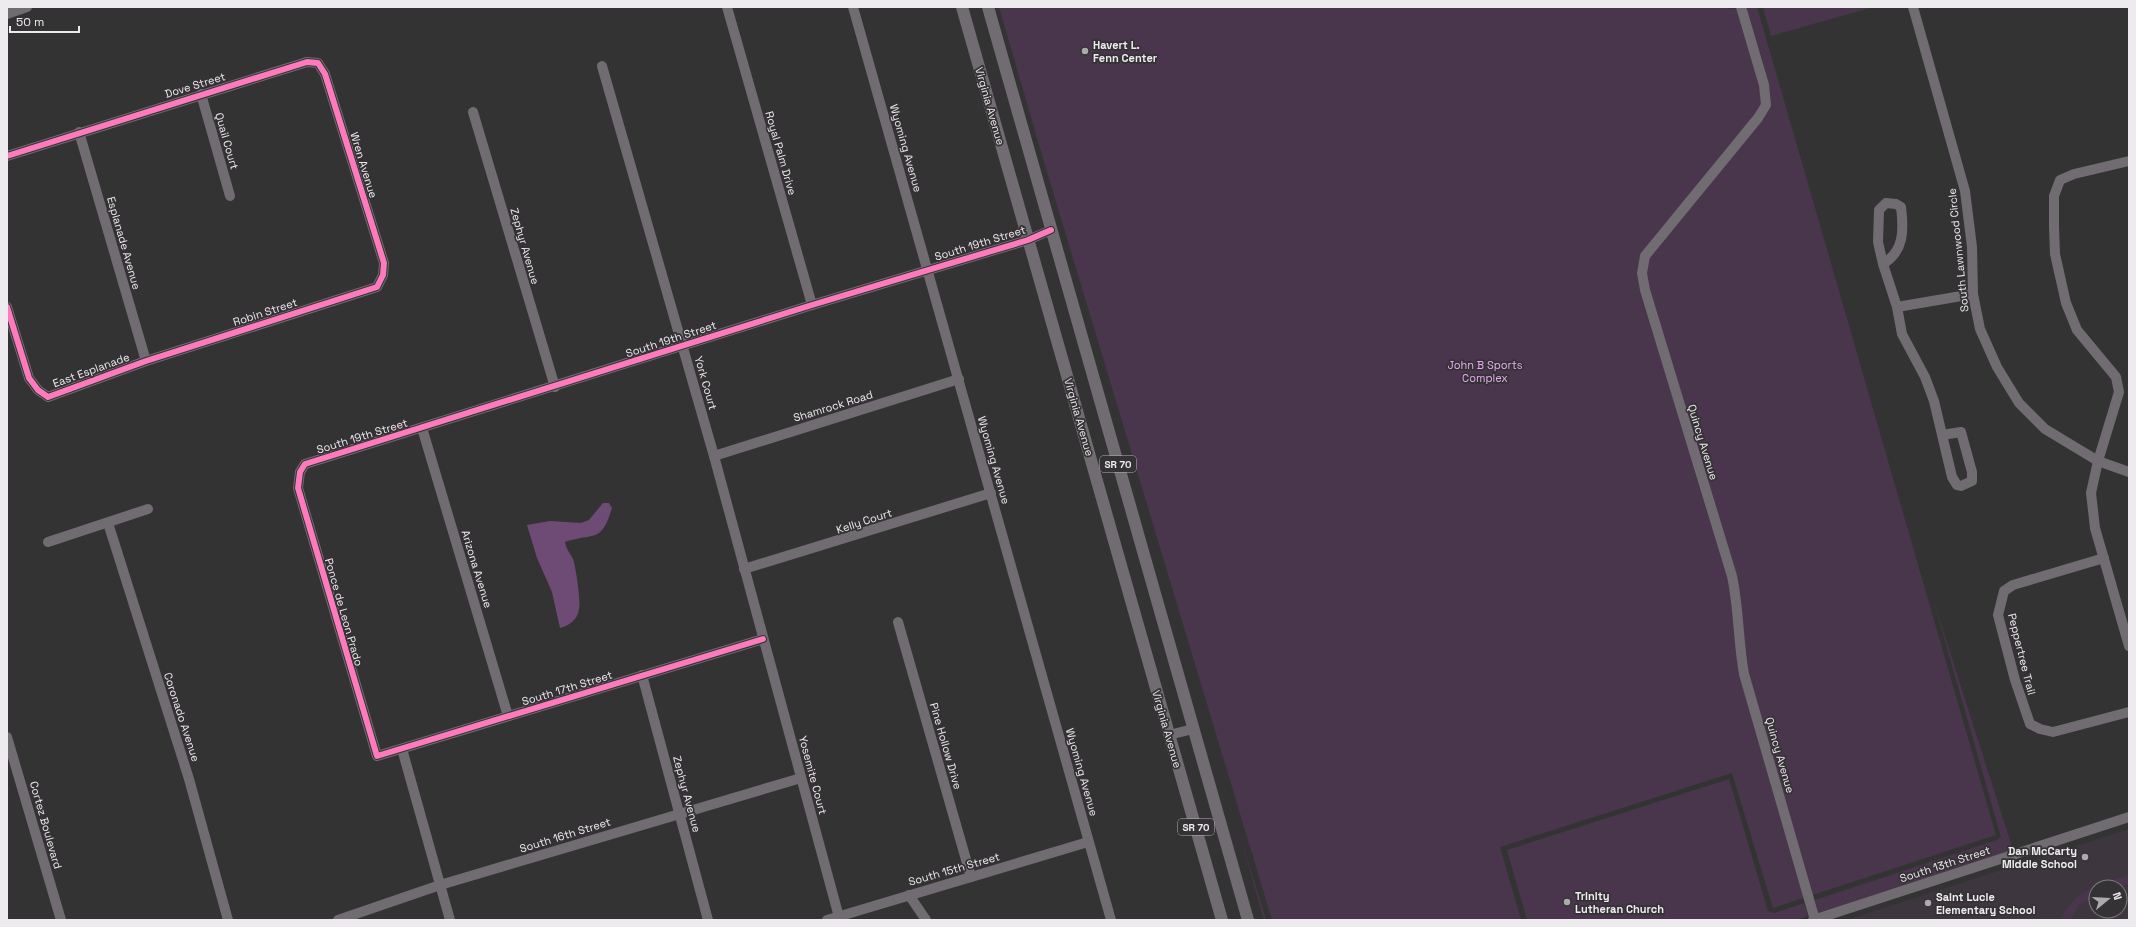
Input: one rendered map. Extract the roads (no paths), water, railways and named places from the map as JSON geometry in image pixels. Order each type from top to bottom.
[{"type":"main road","name":"Virginia Avenue","points":[[962,7],[1222,920]]},
{"type":"main road","name":"SR 70","points":[[988,7],[1248,920]]},
{"type":"street","points":[[7,14],[27,7]]},
{"type":"street","name":"Royal Palm Drive","points":[[726,7],[812,305]]},
{"type":"street","name":"Wyoming Avenue","points":[[853,7],[929,270],[1111,920]]},
{"type":"street","name":"Quincy Avenue","points":[[1741,7],[1764,85],[1766,105],[1758,118],[1645,256],[1642,273],[1647,298],[1732,576],[1736,598],[1740,653],[1744,674],[1814,920]]},
{"type":"street","name":"South Lawnwood Circle","points":[[1913,7],[1965,191],[1972,247],[1973,294],[1980,330],[1997,367],[2019,402],[2045,430],[2098,461],[2129,472]]},
{"type":"street","name":"Dove Street","points":[[7,156],[79,132],[307,62],[318,63]]},
{"type":"street","name":"Wren Avenue","points":[[318,63],[325,74],[384,263],[383,275]]},
{"type":"street","name":"York Court","points":[[602,66],[714,456],[763,639]]},
{"type":"street","name":"Quail Court","points":[[201,94],[230,196]]},
{"type":"street","name":"Zephyr Avenue","points":[[473,112],[555,387]]},
{"type":"street","name":"Esplanade Avenue","points":[[79,132],[146,361]]},
{"type":"street","points":[[2129,161],[2074,174],[2060,180],[2054,196],[2055,254],[2066,303],[2077,330],[2116,377],[2119,392],[2098,461],[2091,493],[2094,528],[2129,646]]},
{"type":"street","points":[[1883,264],[1893,258],[1899,249],[1903,223],[1901,207],[1896,204],[1886,203],[1879,210],[1878,242],[1883,264],[1897,307],[1902,334],[1925,377],[1934,402],[1942,436],[1952,477],[1957,485],[1966,485],[1972,481],[1972,472],[1961,432],[1942,436]]},
{"type":"street","name":"South 19th Street","points":[[300,472],[305,464],[555,387],[812,305],[1028,240],[1051,230]]},
{"type":"street","name":"Robin Street","points":[[146,361],[377,287],[383,275]]},
{"type":"street","points":[[1897,307],[1973,294]]},
{"type":"street","name":"East Esplanade","points":[[7,307],[29,378],[38,390],[48,397],[146,361]]},
{"type":"street","name":"Shamrock Road","points":[[714,456],[959,379]]},
{"type":"street","name":"Arizona Avenue","points":[[422,428],[508,716]]},
{"type":"street","name":"Ponce de Leon Prado","points":[[300,472],[298,488],[377,756]]},
{"type":"street","name":"Kelly Court","points":[[744,569],[991,493]]},
{"type":"street","points":[[48,542],[148,509]]},
{"type":"street","name":"Coronado Avenue","points":[[108,523],[190,779],[228,920]]},
{"type":"street","name":"Peppertree Trail","points":[[2104,558],[2013,585],[2004,591],[1998,615],[2015,680],[2030,724],[2040,730],[2052,732],[2129,712]]},
{"type":"street","name":"Pine Hollow Drive","points":[[898,622],[971,877]]},
{"type":"street","name":"South 17th Street","points":[[377,756],[763,639]]},
{"type":"street","name":"Yosemite Court","points":[[763,639],[839,916]]},
{"type":"street","name":"Zephyr Avenue","points":[[642,675],[708,920]]},
{"type":"street","points":[[1169,735],[1193,729]]},
{"type":"street","name":"Cortez Boulevard","points":[[7,737],[61,920]]},
{"type":"street","points":[[402,749],[450,920]]},
{"type":"street","name":"South 16th Street","points":[[338,920],[440,885],[801,778]]},
{"type":"street","name":"South 13th Street","points":[[1814,920],[2129,817]]},
{"type":"street","name":"South 15th Street","points":[[827,920],[1088,842]]},
{"type":"street","points":[[909,895],[926,920]]},
{"type":"place","name":"Havert L. Fenn Center","points":[[1085,51]]},
{"type":"place","name":"Dan McCarty Middle School","points":[[2085,857]]},
{"type":"place","name":"Trinity Lutheran Church","points":[[1567,902]]},
{"type":"place","name":"Saint Lucie Elementary School","points":[[1928,903]]},
{"type":"park label","name":"John B Sports Complex","points":[[1485,371]]}]
